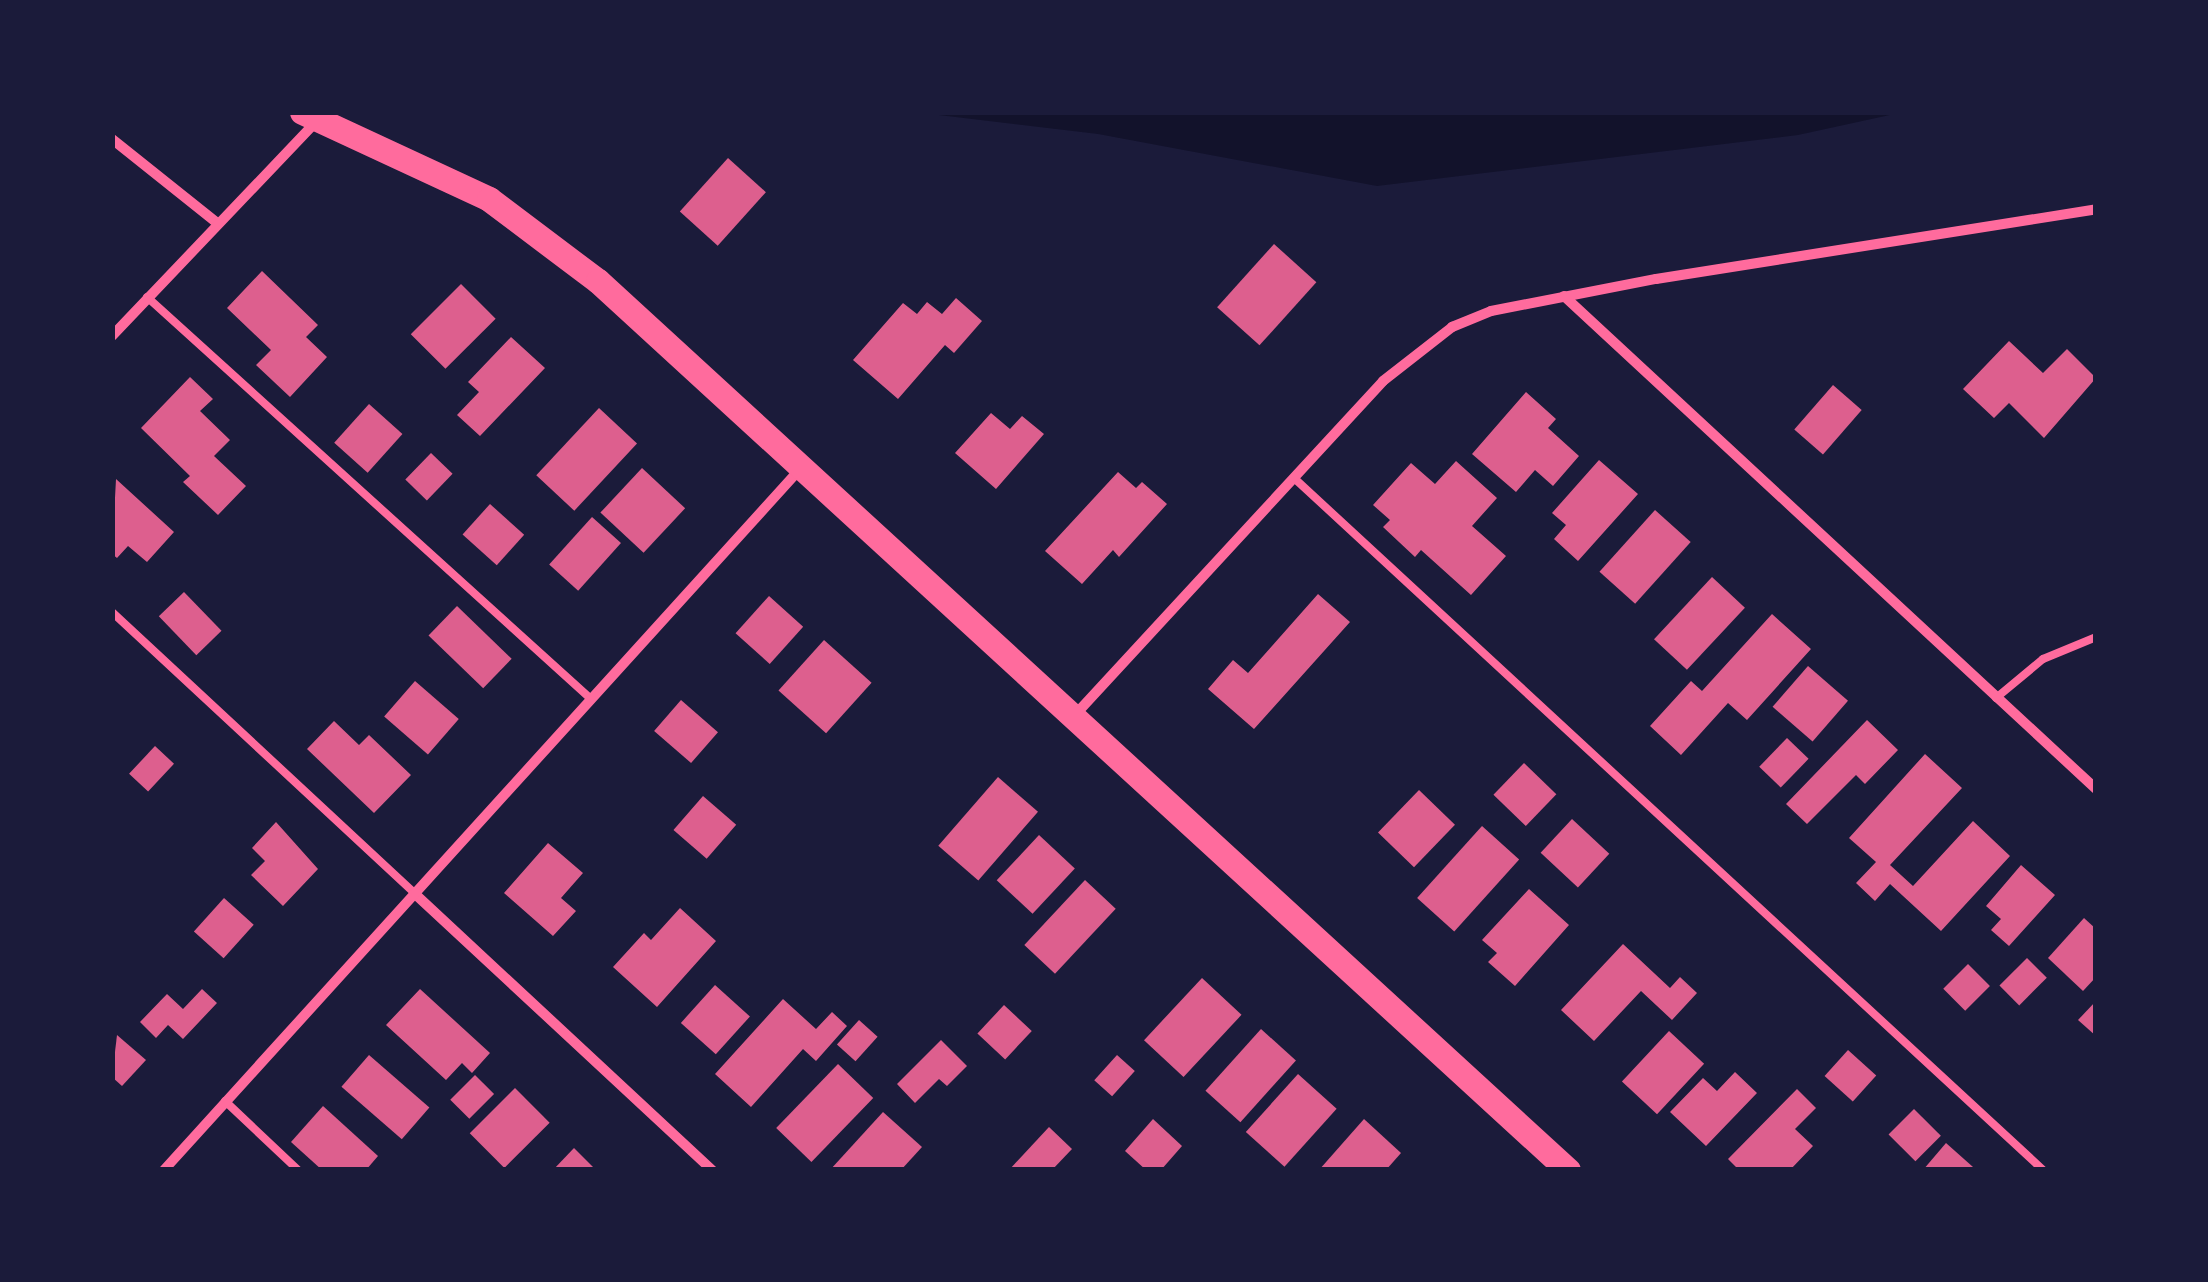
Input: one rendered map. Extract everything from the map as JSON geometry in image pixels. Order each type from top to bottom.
[{"type":"main road","points":[[310,116],[490,199],[544,237],[803,465],[1568,1170]]},
{"type":"street","points":[[112,336],[310,116]]},
{"type":"street","points":[[112,139],[216,222]]},
{"type":"street","points":[[1074,716],[1416,350],[1492,311],[2096,209]]},
{"type":"street","points":[[1564,296],[2096,789]]},
{"type":"street","points":[[164,1170],[803,465]]},
{"type":"street","points":[[414,894],[712,1170]]},
{"type":"lane","points":[[148,297],[592,698]]},
{"type":"lane","points":[[1294,478],[2043,1170]]},
{"type":"lane","points":[[112,612],[414,894]]},
{"type":"lane","points":[[1996,698],[2044,660],[2096,637]]},
{"type":"lane","points":[[226,1102],[298,1170]]},
{"type":"shaded area","points":[[922,113],[1899,113],[1798,135],[1377,186],[1098,134]]},
{"type":"building","points":[[728,158],[766,192],[718,246],[680,212]]},
{"type":"building","points":[[1274,244],[1316,282],[1259,345],[1217,307]]},
{"type":"building","points":[[262,271],[318,325],[306,337],[327,357],[290,397],[256,365],[271,350],[227,308]]},
{"type":"building","points":[[461,284],[496,319],[445,369],[411,334]]},
{"type":"building","points":[[956,298],[982,321],[954,353],[945,345],[898,399],[853,360],[903,303],[917,314],[927,302],[942,314]]},
{"type":"building","points":[[511,337],[545,368],[480,436],[457,415],[479,392],[468,382]]},
{"type":"building","points":[[2009,341],[2043,373],[2067,349],[2096,378],[2044,438],[2009,403],[1994,418],[1963,389]]},
{"type":"building","points":[[190,377],[213,399],[200,411],[230,440],[214,456],[246,486],[218,515],[183,482],[190,476],[141,428]]},
{"type":"building","points":[[1833,385],[1862,410],[1823,454],[1794,430]]},
{"type":"building","points":[[1526,392],[1556,419],[1548,428],[1579,456],[1553,486],[1535,470],[1516,492],[1472,454]]},
{"type":"building","points":[[369,404],[402,434],[368,473],[334,443]]},
{"type":"building","points":[[599,408],[637,443],[574,511],[536,475]]},
{"type":"building","points":[[991,413],[1010,429],[1022,416],[1044,434],[996,489],[955,453]]},
{"type":"building","points":[[431,453],[453,474],[427,500],[405,480]]},
{"type":"building","points":[[1599,460],[1638,494],[1578,561],[1554,539],[1566,525],[1552,513]]},
{"type":"building","points":[[1456,461],[1497,498],[1472,526],[1506,556],[1471,595],[1421,550],[1415,557],[1383,527],[1390,520],[1373,505],[1411,463],[1435,484]]},
{"type":"building","points":[[642,468],[685,508],[644,553],[600,513]]},
{"type":"building","points":[[1118,472],[1136,488],[1142,482],[1167,504],[1119,557],[1113,550],[1082,584],[1045,551]]},
{"type":"building","points":[[116,479],[174,532],[147,562],[128,546],[117,558],[112,554]]},
{"type":"building","points":[[490,504],[524,535],[497,565],[463,534]]},
{"type":"building","points":[[1655,510],[1691,542],[1635,604],[1599,572]]},
{"type":"building","points":[[592,517],[621,543],[578,591],[549,565]]},
{"type":"building","points":[[1712,577],[1745,608],[1687,670],[1654,639]]},
{"type":"building","points":[[184,592],[222,631],[196,655],[159,616]]},
{"type":"building","points":[[1318,594],[1350,622],[1254,729],[1208,689],[1233,660],[1248,673]]},
{"type":"building","points":[[769,596],[803,627],[770,664],[736,633]]},
{"type":"building","points":[[457,606],[512,659],[483,688],[429,635]]},
{"type":"building","points":[[1772,614],[1811,649],[1747,720],[1728,703],[1681,755],[1650,726],[1691,681],[1702,691]]},
{"type":"building","points":[[824,640],[872,683],[826,733],[778,691]]},
{"type":"building","points":[[1808,666],[1848,701],[1813,742],[1773,707]]},
{"type":"building","points":[[415,681],[459,719],[428,755],[384,716]]},
{"type":"building","points":[[681,700],[718,732],[691,763],[654,731]]},
{"type":"building","points":[[1867,720],[1898,750],[1865,784],[1856,775],[1807,824],[1786,804]]},
{"type":"building","points":[[334,721],[359,745],[369,735],[411,775],[374,813],[307,749]]},
{"type":"building","points":[[1787,738],[1809,759],[1781,788],[1759,767]]},
{"type":"building","points":[[155,746],[174,764],[148,792],[129,774]]},
{"type":"building","points":[[1925,754],[1962,788],[1890,865],[1913,886],[1973,821],[2010,856],[1941,931],[1890,884],[1875,901],[1856,883],[1876,862],[1849,838]]},
{"type":"building","points":[[1524,763],[1556,794],[1526,826],[1493,795]]},
{"type":"building","points":[[998,777],[1038,812],[978,880],[938,846]]},
{"type":"building","points":[[1419,790],[1455,825],[1414,867],[1378,832]]},
{"type":"building","points":[[703,796],[736,825],[707,859],[673,830]]},
{"type":"building","points":[[1572,819],[1609,854],[1578,887],[1541,853]]},
{"type":"building","points":[[276,822],[318,869],[283,906],[251,875],[265,861],[252,848]]},
{"type":"building","points":[[1482,826],[1519,859],[1454,932],[1417,898]]},
{"type":"building","points":[[1039,835],[1075,868],[1033,914],[997,880]]},
{"type":"building","points":[[548,843],[583,873],[561,898],[576,911],[553,936],[504,893]]},
{"type":"building","points":[[2021,865],[2055,895],[2009,946],[1991,930],[2001,919],[1986,906]]},
{"type":"building","points":[[1085,880],[1116,909],[1055,974],[1024,945]]},
{"type":"building","points":[[1529,889],[1569,925],[1515,986],[1488,962],[1497,953],[1482,940]]},
{"type":"building","points":[[224,898],[254,925],[224,958],[194,931]]},
{"type":"building","points":[[680,908],[716,941],[657,1007],[613,967],[644,933],[651,940]]},
{"type":"building","points":[[2084,918],[2096,929],[2096,977],[2083,991],[2048,958]]},
{"type":"building","points":[[1623,944],[1670,988],[1680,977],[1697,993],[1672,1020],[1641,991],[1594,1041],[1561,1010]]},
{"type":"building","points":[[2027,958],[2047,978],[2019,1005],[1999,986]]},
{"type":"building","points":[[1968,964],[1990,986],[1965,1011],[1943,989]]},
{"type":"building","points":[[1202,978],[1241,1015],[1184,1077],[1144,1040]]},
{"type":"building","points":[[715,985],[750,1016],[716,1054],[681,1023]]},
{"type":"building","points":[[202,989],[217,1003],[183,1039],[168,1025],[156,1038],[140,1022],[167,994],[183,1009]]},
{"type":"building","points":[[420,989],[490,1053],[472,1073],[462,1063],[446,1080],[386,1025]]},
{"type":"building","points":[[783,999],[816,1029],[832,1012],[847,1026],[816,1061],[803,1049],[751,1107],[715,1074]]},
{"type":"building","points":[[2096,1001],[2096,1036],[2078,1020]]},
{"type":"building","points":[[1004,1005],[1032,1031],[1005,1059],[977,1034]]},
{"type":"building","points":[[859,1020],[878,1037],[855,1061],[837,1045]]},
{"type":"building","points":[[1261,1029],[1296,1060],[1240,1122],[1205,1091]]},
{"type":"building","points":[[1669,1031],[1704,1064],[1657,1114],[1622,1081]]},
{"type":"building","points":[[117,1035],[146,1060],[122,1086],[112,1077]]},
{"type":"building","points":[[941,1040],[967,1066],[947,1086],[939,1079],[915,1103],[897,1084]]},
{"type":"building","points":[[1848,1050],[1876,1075],[1853,1101],[1825,1076]]},
{"type":"building","points":[[369,1055],[429,1107],[402,1139],[341,1087]]},
{"type":"building","points":[[1117,1055],[1135,1071],[1112,1096],[1094,1080]]},
{"type":"building","points":[[838,1064],[873,1098],[811,1162],[776,1128]]},
{"type":"building","points":[[1735,1072],[1757,1093],[1706,1146],[1670,1112],[1703,1078],[1717,1091]]},
{"type":"building","points":[[1298,1074],[1337,1109],[1284,1167],[1246,1132]]},
{"type":"building","points":[[475,1075],[494,1094],[469,1119],[450,1100]]},
{"type":"building","points":[[515,1088],[550,1123],[504,1168],[470,1133]]},
{"type":"building","points":[[1797,1089],[1816,1108],[1795,1129],[1813,1146],[1790,1170],[1739,1170],[1728,1159]]},
{"type":"building","points":[[323,1106],[378,1156],[366,1170],[322,1170],[291,1142]]},
{"type":"building","points":[[1914,1109],[1941,1136],[1915,1161],[1889,1134]]},
{"type":"building","points":[[883,1112],[922,1147],[901,1170],[830,1170]]},
{"type":"building","points":[[1153,1119],[1182,1146],[1161,1170],[1146,1170],[1125,1151]]},
{"type":"building","points":[[1364,1119],[1401,1153],[1386,1170],[1319,1170]]},
{"type":"building","points":[[1049,1127],[1072,1149],[1052,1170],[1009,1170]]},
{"type":"building","points":[[1946,1143],[1973,1167],[1970,1170],[1923,1170]]},
{"type":"building","points":[[574,1148],[596,1170],[553,1170]]}]
